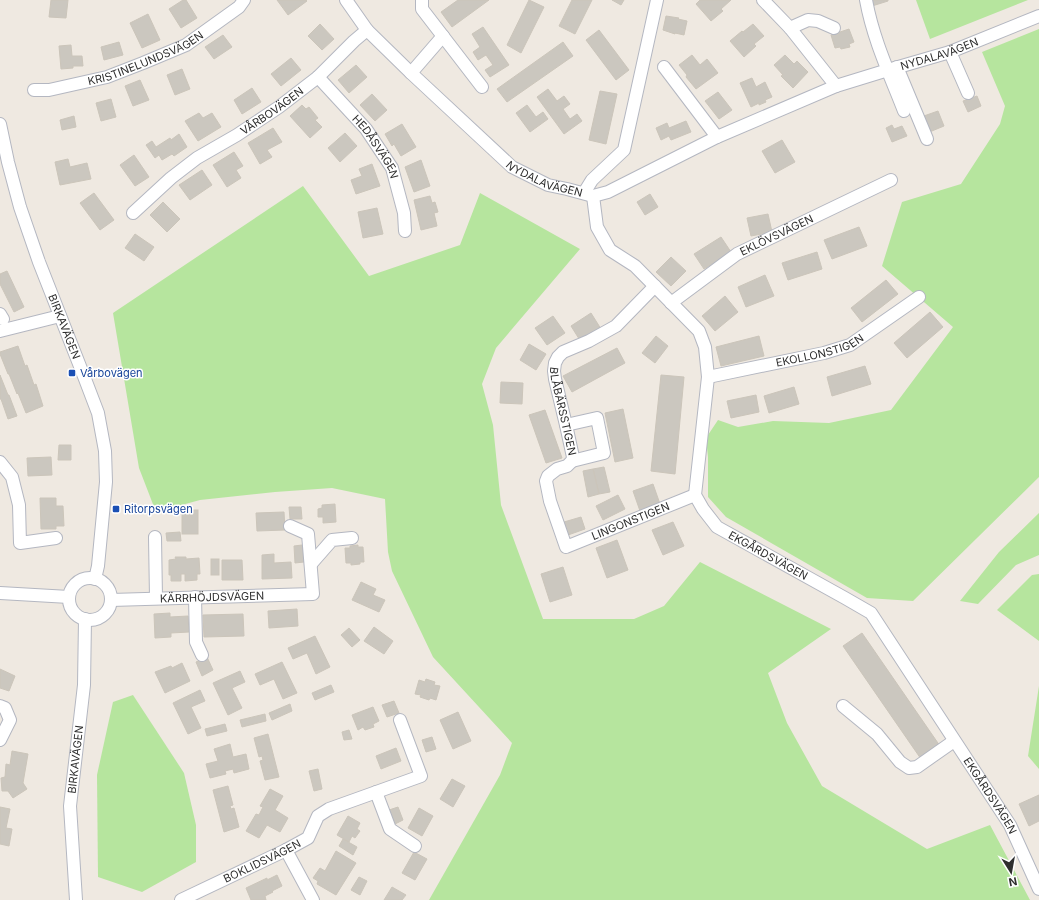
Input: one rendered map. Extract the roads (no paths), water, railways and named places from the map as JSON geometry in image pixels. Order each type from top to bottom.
[{"type":"street","name":"KRISTINELUNDSVÄGEN","points":[[34,90],[49,90],[100,78],[143,63],[186,45],[239,7],[244,0]]},
{"type":"street","name":"NYDALAVÄGEN","points":[[346,0],[367,30],[512,167],[548,185],[588,195],[608,192],[718,137],[836,86],[892,68],[950,52],[1039,16]]},
{"type":"street","points":[[422,0],[422,9],[482,87]]},
{"type":"street","points":[[657,0],[624,150],[592,180],[588,195],[597,227],[610,250],[635,266],[655,286],[699,331],[705,347],[708,377],[695,495]]},
{"type":"street","points":[[763,0],[790,28],[836,86]]},
{"type":"street","points":[[866,0],[868,12],[879,47],[892,68],[927,140]]},
{"type":"street","points":[[790,28],[808,20],[818,21],[834,28]]},
{"type":"street","name":"VÅRBOVÄGEN","points":[[133,214],[171,178],[197,158],[237,135],[279,107],[318,77],[367,30]]},
{"type":"street","points":[[411,73],[443,36]]},
{"type":"street","points":[[950,52],[968,93]]},
{"type":"street","points":[[664,68],[718,137]]},
{"type":"street","points":[[892,68],[904,111]]},
{"type":"street","name":"HEDÅSVÄGEN","points":[[318,77],[366,129],[392,168],[404,213],[405,231]]},
{"type":"street","name":"BIRKAVÄGEN","points":[[0,124],[20,207],[39,262],[98,413],[105,451],[106,482],[98,566],[95,579]]},
{"type":"street","name":"EKLÖVSVÄGEN","points":[[671,303],[737,254],[891,180]]},
{"type":"street","name":"BLÅBÄRSSTIGEN","points":[[566,547],[550,501],[546,481],[552,472],[567,466],[572,461],[573,457],[555,379],[555,363],[563,352],[589,341],[616,326],[655,286]]},
{"type":"street","name":"EKOLLONSTIGEN","points":[[708,377],[824,353],[850,345],[919,297]]},
{"type":"street","points":[[0,331],[60,316]]},
{"type":"street","points":[[566,425],[596,418],[604,453],[572,461]]},
{"type":"street","points":[[0,462],[12,477],[19,505],[20,543],[56,538]]},
{"type":"street","name":"LINGONSTIGEN","points":[[566,547],[695,495]]},
{"type":"street","name":"EKGÅRDSVÄGEN","points":[[695,495],[703,509],[717,527],[871,613],[1010,825],[1039,889]]},
{"type":"street","points":[[290,526],[308,534],[311,564]]},
{"type":"street","points":[[155,537],[156,598]]},
{"type":"street","points":[[311,564],[332,540],[352,538]]},
{"type":"street","name":"KÄRRHÖJDSVÄGEN","points":[[111,600],[314,594],[311,564]]},
{"type":"street","points":[[86,579],[95,579],[105,585],[109,592],[111,600],[109,608],[105,614],[96,619],[85,619],[73,611],[70,597],[72,590],[78,582],[86,579]]},
{"type":"street","points":[[0,593],[70,597]]},
{"type":"street","points":[[195,597],[196,642],[202,655]]},
{"type":"street","name":"BIRKAVÄGEN","points":[[76,900],[70,806],[84,685],[85,619]]},
{"type":"street","points":[[0,706],[5,708],[10,720],[0,740]]},
{"type":"street","points":[[843,706],[877,734],[900,762],[909,768],[917,767],[954,741]]},
{"type":"street","name":"BOKLIDSVÄGEN","points":[[181,900],[308,838],[318,816],[329,809],[421,776],[400,720]]},
{"type":"street","points":[[376,792],[390,829],[415,846]]},
{"type":"street","points":[[286,850],[313,900]]},
{"type":"place","name":"Vårbovägen","points":[[72,373]]},
{"type":"place","name":"Ritorpsvägen","points":[[116,509]]}]
